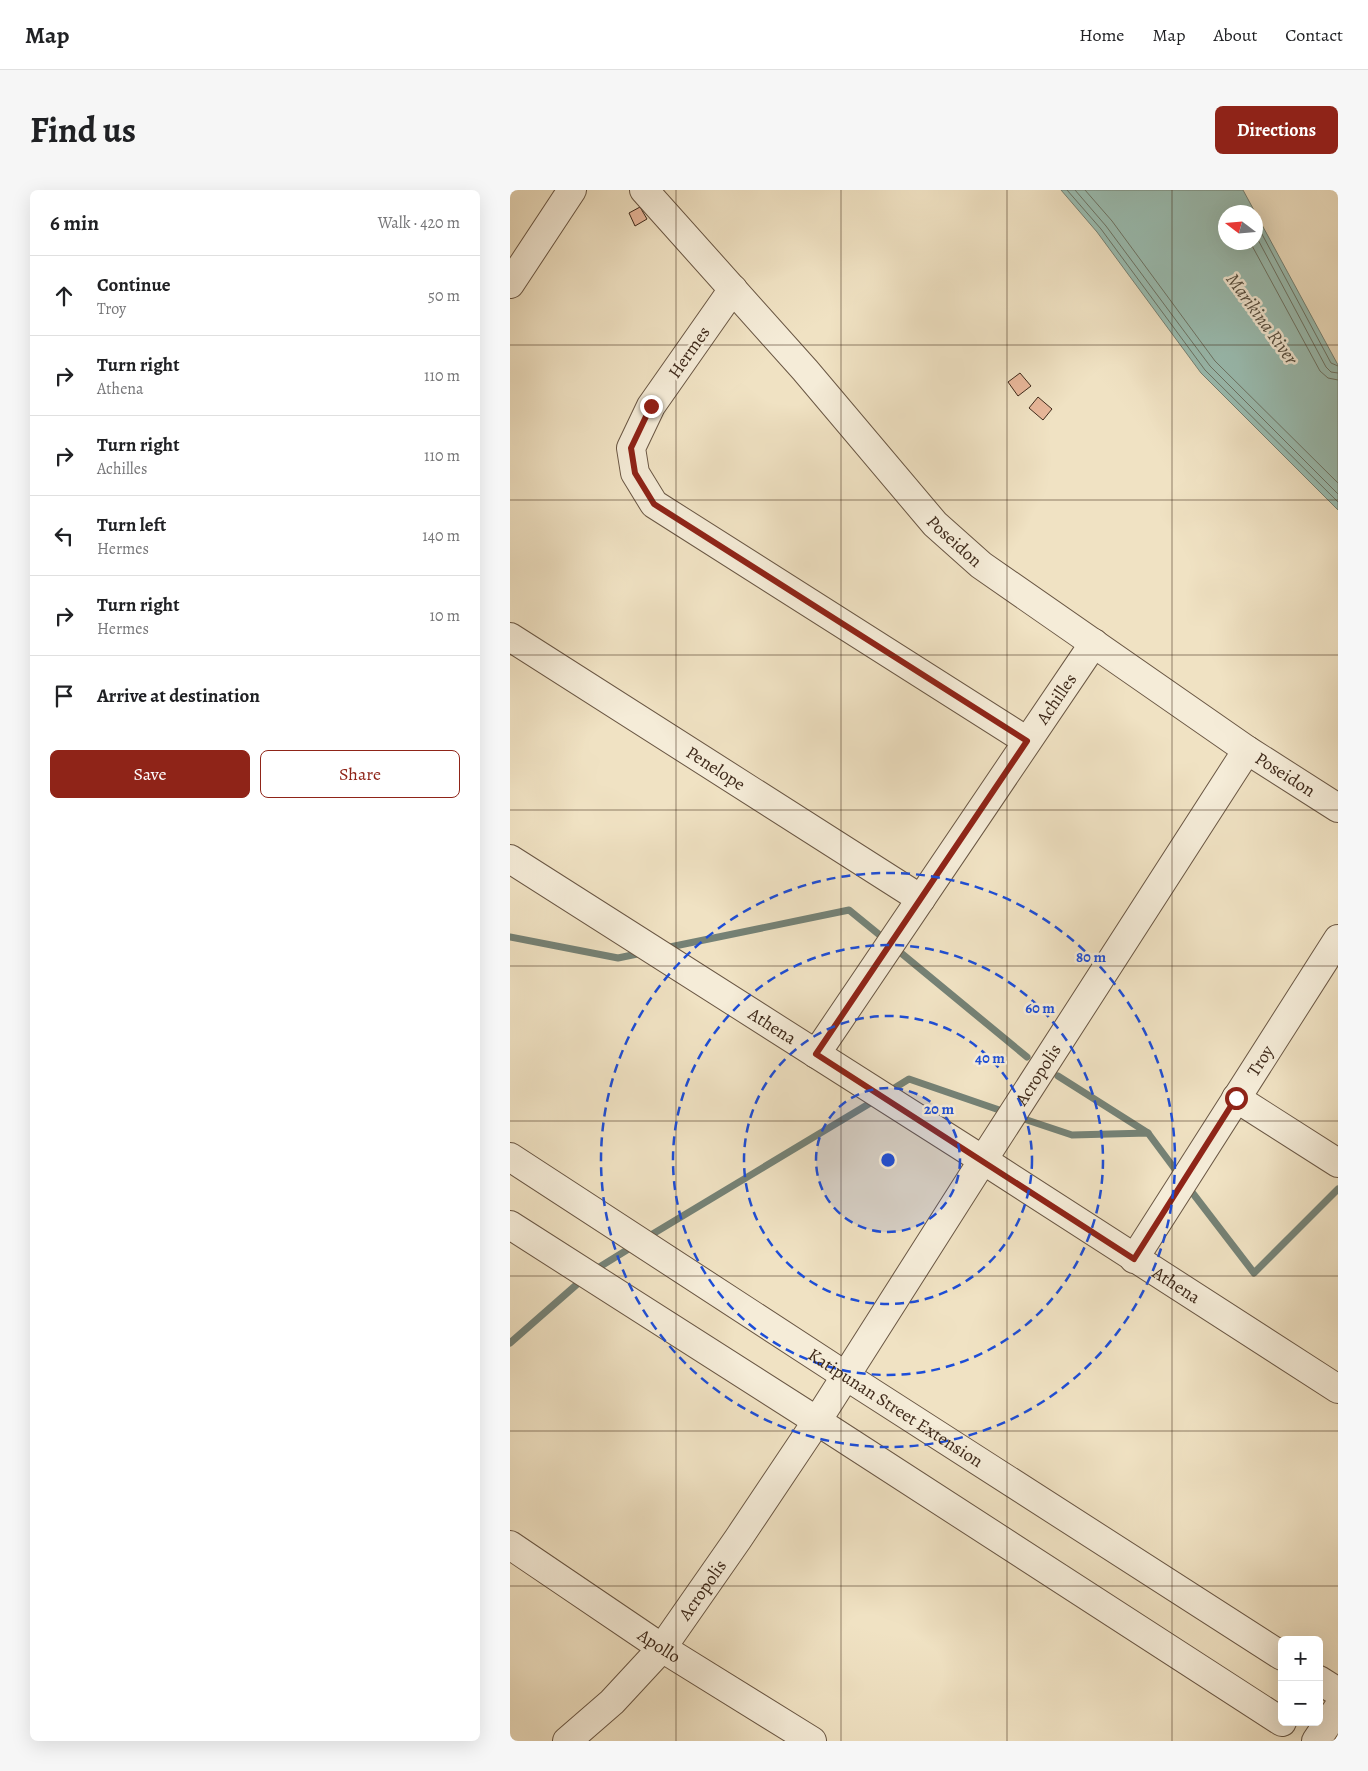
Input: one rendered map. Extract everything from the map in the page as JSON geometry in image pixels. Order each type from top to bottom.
[{"type":"street","points":[[510,284],[572,190]]},
{"type":"street","name":"Poseidon","points":[[644,190],[805,370],[935,524],[981,566],[1247,750],[1338,808]]},
{"type":"street","name":"Hermes","points":[[732,289],[651,406],[631,448],[635,473],[654,504],[1027,741]]},
{"type":"street","name":"Penelope","points":[[510,636],[921,899]]},
{"type":"street","name":"Achilles","points":[[816,1054],[1094,643]]},
{"type":"street","name":"Acropolis","points":[[567,1741],[612,1702],[662,1648],[817,1421],[982,1160],[1247,750]]},
{"type":"street","name":"Athena","points":[[510,859],[1338,1389]]},
{"type":"street","name":"Troy","points":[[1134,1259],[1338,939]]},
{"type":"street","points":[[1236,1098],[1338,1163]]},
{"type":"street","name":"Katipunan Street Extension","points":[[510,1157],[846,1376],[1278,1653]]},
{"type":"street","points":[[510,1225],[1278,1719]]},
{"type":"street","name":"Apollo","points":[[510,1545],[662,1648],[812,1741]]},
{"type":"street","points":[[1321,1681],[1338,1692]]},
{"type":"street","points":[[1316,1741],[1338,1708]]},
{"type":"street","points":[[1288,1726],[1312,1741]]},
{"type":"water","name":"Marikina River","points":[[1061,190],[1243,190],[1251,205],[1218,205],[1218,250],[1263,250],[1263,227],[1338,365],[1338,510],[1201,373],[1097,232]]},
{"type":"building","points":[[640,207],[647,219],[635,226],[629,213]]},
{"type":"building","points":[[1020,373],[1031,386],[1018,396],[1008,382]]},
{"type":"building","points":[[1038,397],[1052,409],[1043,420],[1029,408]]},
{"type":"waterway","points":[[665,948],[849,910],[887,941]]},
{"type":"waterway","points":[[510,937],[618,958],[642,953]]},
{"type":"waterway","points":[[895,948],[1027,1057]]},
{"type":"waterway","points":[[1058,1076],[1148,1133]]},
{"type":"waterway","points":[[888,1092],[909,1079],[1008,1113]]},
{"type":"waterway","points":[[646,1238],[877,1099]]},
{"type":"waterway","points":[[1018,1117],[1072,1135],[1148,1133],[1180,1176]]},
{"type":"waterway","points":[[1188,1187],[1254,1273],[1338,1189]]},
{"type":"waterway","points":[[593,1271],[635,1245]]},
{"type":"waterway","points":[[510,1343],[583,1279]]},
{"type":"route","points":[[651,406],[631,448],[635,473],[654,504],[1027,741],[816,1054],[1134,1259],[1236,1098]]}]
